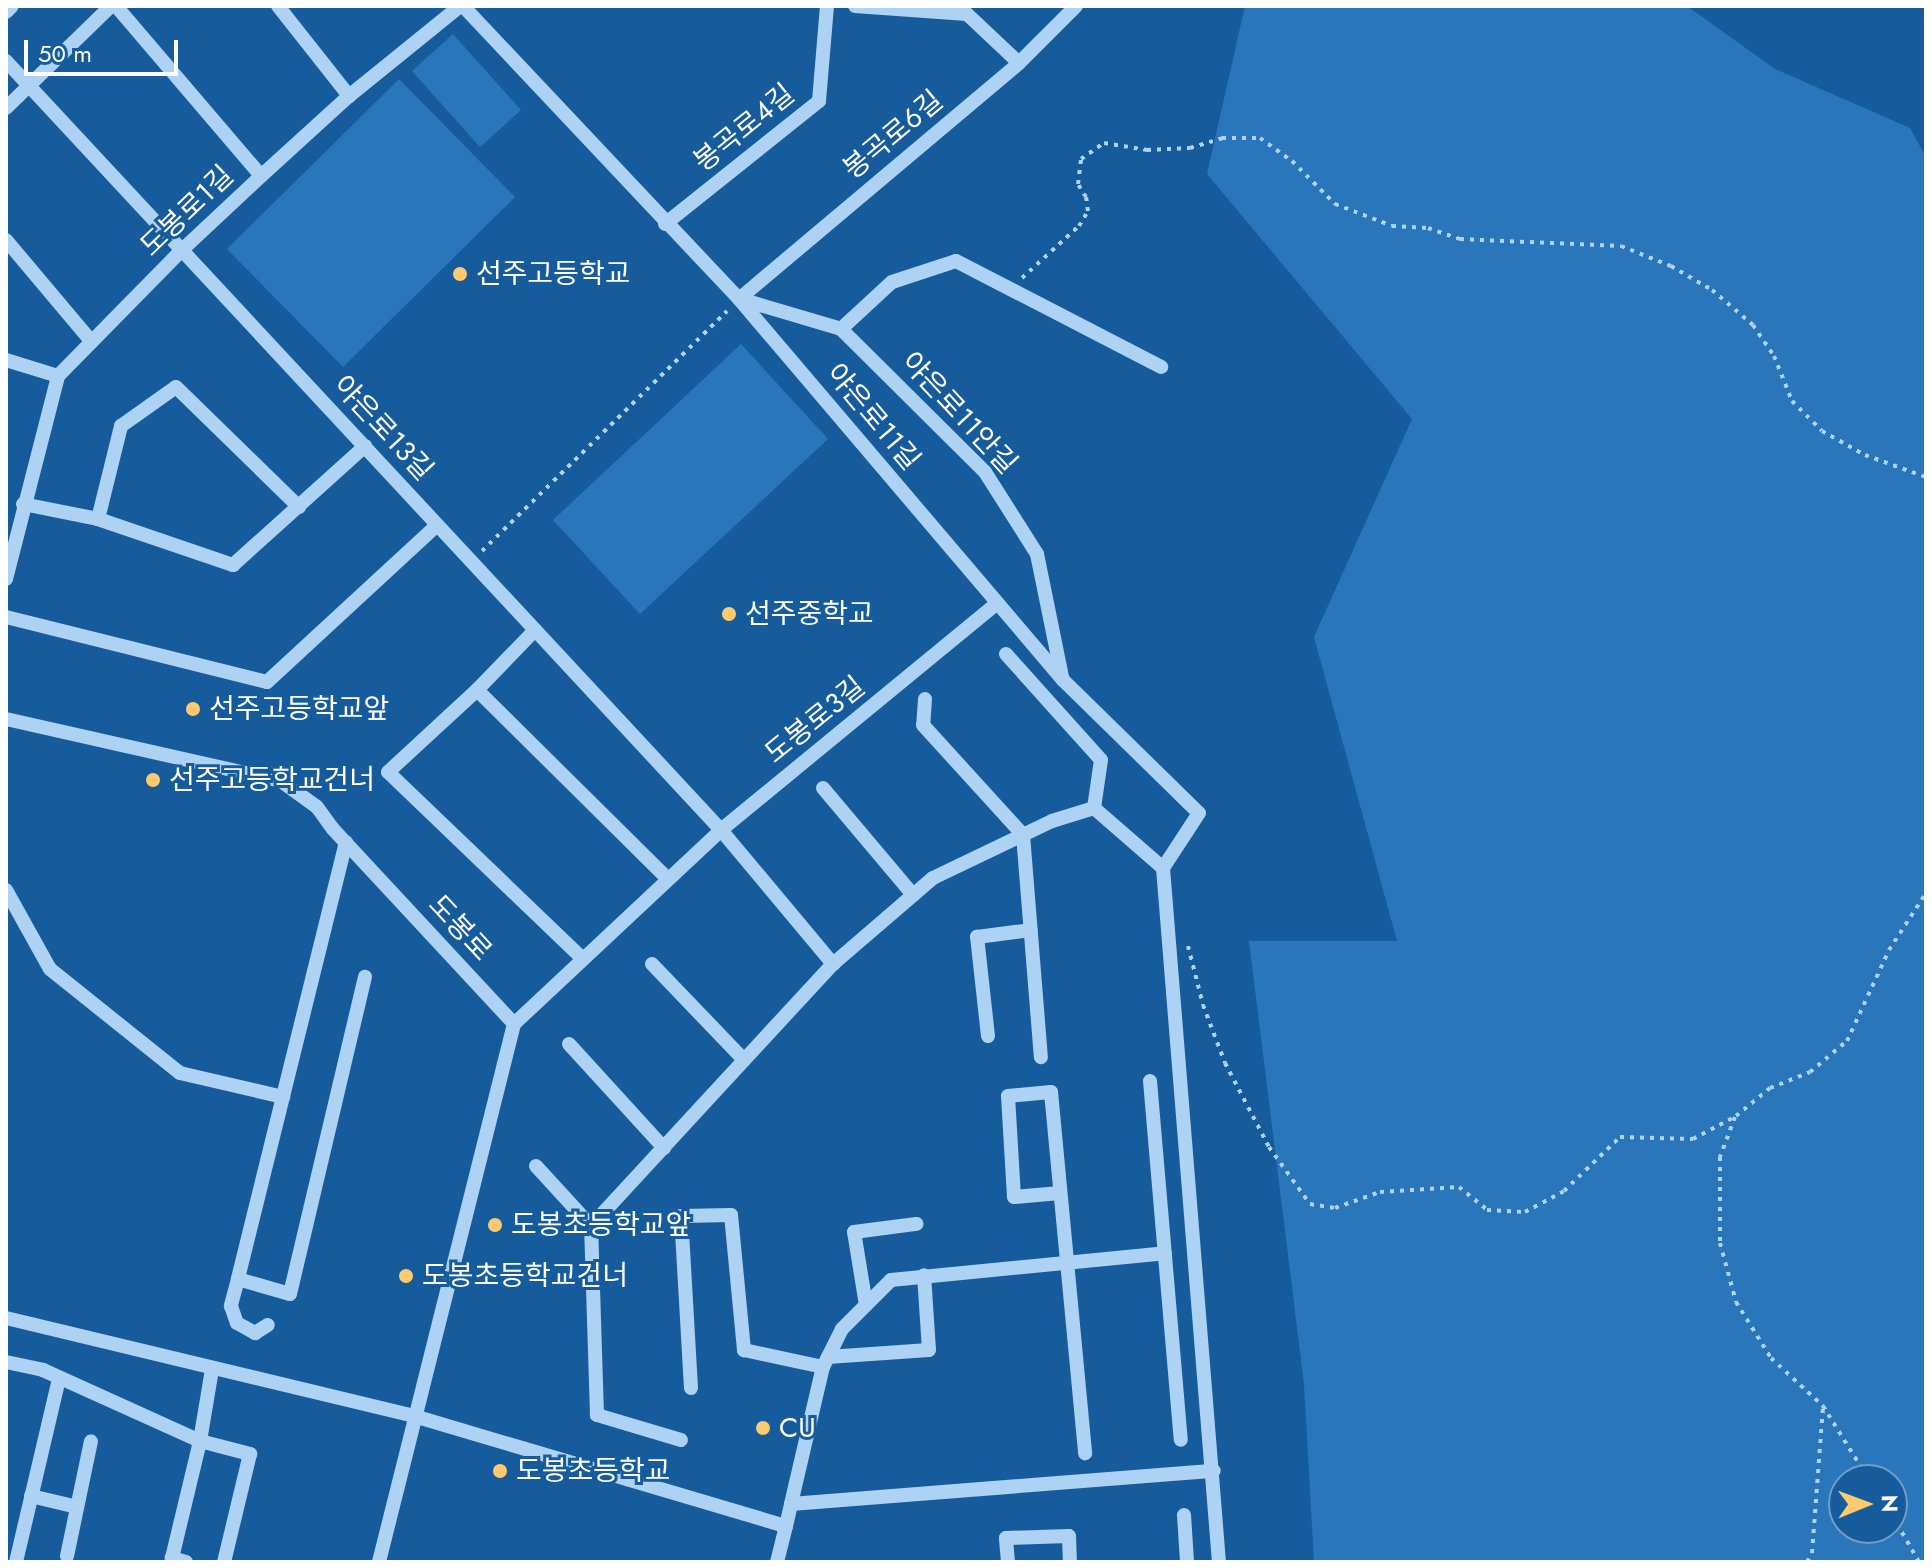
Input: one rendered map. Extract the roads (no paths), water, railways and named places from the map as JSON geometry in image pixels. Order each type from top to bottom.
[{"type":"street","points":[[6,12],[12,6]]},
{"type":"street","points":[[6,108],[113,6],[261,176]]},
{"type":"street","points":[[278,6],[349,96]]},
{"type":"street","name":"도봉로1길","points":[[6,574],[58,376],[182,250],[261,176],[349,96],[462,6]]},
{"type":"street","name":"야은로11길","points":[[462,6],[739,299],[1063,680],[1199,813],[1163,868]]},
{"type":"street","name":"봉곡로4길","points":[[665,224],[819,101],[827,6]]},
{"type":"street","points":[[855,6],[968,10],[1019,63]]},
{"type":"street","name":"봉곡로6길","points":[[739,299],[1019,63],[1076,6]]},
{"type":"street","name":"야은로13길","points":[[6,61],[721,830],[833,964]]},
{"type":"street","points":[[6,240],[92,342]]},
{"type":"street","points":[[841,329],[892,282],[956,261],[1161,367]]},
{"type":"street","name":"야은로11안길","points":[[739,299],[841,329],[985,472],[1037,554],[1063,680]]},
{"type":"street","points":[[6,360],[58,376]]},
{"type":"street","points":[[98,519],[121,426],[176,387],[299,507]]},
{"type":"street","points":[[23,504],[98,519],[233,565],[365,446]]},
{"type":"street","points":[[6,617],[267,682],[437,525]]},
{"type":"street","name":"도봉로3길","points":[[514,1024],[721,830],[997,603]]},
{"type":"street","points":[[535,630],[477,690],[388,772],[582,958]]},
{"type":"street","points":[[1006,654],[1101,760],[1094,808]]},
{"type":"street","points":[[477,690],[668,879]]},
{"type":"street","points":[[925,699],[923,725],[1023,835],[1041,1057]]},
{"type":"street","name":"도봉로","points":[[6,719],[281,781],[317,807],[514,1024]]},
{"type":"street","points":[[823,788],[913,895]]},
{"type":"street","points":[[591,1226],[833,964],[933,878],[1052,821],[1094,808]]},
{"type":"street","points":[[1094,808],[1163,868],[1219,1562]]},
{"type":"street","points":[[268,1325],[255,1333],[237,1323],[231,1306],[346,842]]},
{"type":"street","points":[[6,890],[50,969],[180,1073],[283,1097]]},
{"type":"street","points":[[988,1036],[977,937],[1031,930]]},
{"type":"street","points":[[652,964],[744,1060]]},
{"type":"street","points":[[238,1279],[290,1294],[365,977]]},
{"type":"street","points":[[379,1562],[514,1024]]},
{"type":"street","points":[[569,1044],[664,1148]]},
{"type":"street","points":[[1150,1081],[1181,1440]]},
{"type":"street","points":[[1060,1193],[1014,1197],[1008,1096],[1051,1092],[1085,1453]]},
{"type":"street","points":[[536,1166],[591,1226],[597,1415],[681,1440]]},
{"type":"street","points":[[691,1388],[681,1216],[731,1215],[744,1350],[825,1362],[929,1350],[924,1275]]},
{"type":"street","points":[[866,1305],[854,1232],[916,1224]]},
{"type":"street","points":[[777,1562],[825,1362],[842,1329],[891,1280],[1165,1253]]},
{"type":"street","points":[[6,1318],[414,1416],[786,1526]]},
{"type":"street","points":[[6,1362],[59,1378],[200,1441],[250,1454],[224,1562]]},
{"type":"street","points":[[186,1562],[172,1558],[200,1441],[212,1369]]},
{"type":"street","points":[[16,1562],[59,1378]]},
{"type":"street","points":[[67,1556],[91,1441]]},
{"type":"street","points":[[791,1504],[1214,1471]]},
{"type":"street","points":[[31,1496],[77,1507]]},
{"type":"street","points":[[1184,1515],[1187,1562]]},
{"type":"street","points":[[1008,1562],[1006,1538],[1069,1536],[1070,1562]]},
{"type":"place","name":"선주고등학교","points":[[460,274]]},
{"type":"place","name":"선주중학교","points":[[729,614]]},
{"type":"place","name":"선주고등학교앞","points":[[193,709]]},
{"type":"place","name":"선주고등학교건너","points":[[153,780]]},
{"type":"place","name":"도봉초등학교앞","points":[[495,1225]]},
{"type":"place","name":"도봉초등학교건너","points":[[406,1276]]},
{"type":"place","name":"CU","points":[[763,1428]]},
{"type":"place","name":"도봉초등학교","points":[[500,1471]]}]
